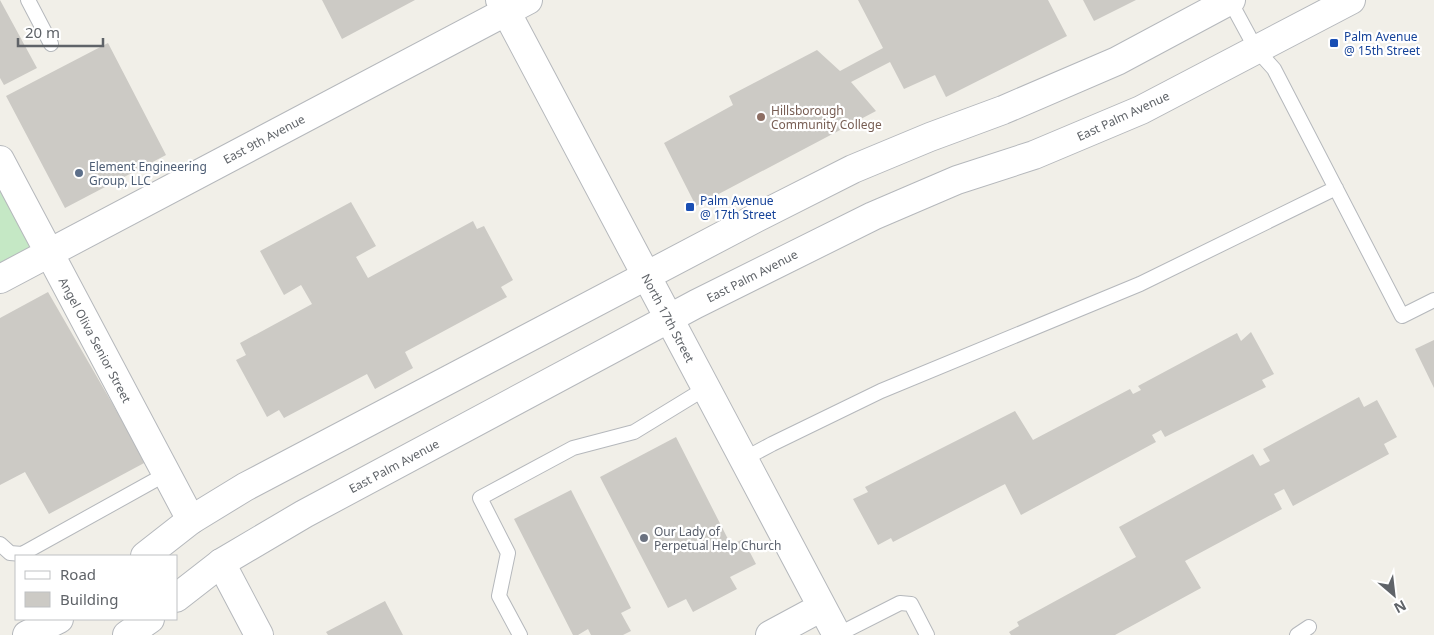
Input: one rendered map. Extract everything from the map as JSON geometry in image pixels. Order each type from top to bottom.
[{"type":"street","points":[[146,555],[191,520],[245,487],[756,218],[853,169],[930,137],[1003,110],[1117,61],[1230,0]]},
{"type":"street","name":"East Palm Avenue","points":[[178,596],[221,563],[304,514],[669,318],[874,216],[957,180],[1034,155],[1142,110],[1351,0]]},
{"type":"street","name":"North 17th Street","points":[[512,4],[647,276],[837,635]]},
{"type":"street","name":"East 9th Avenue","points":[[0,279],[512,4]]},
{"type":"street","name":"Angel Oliva Senior Street","points":[[0,160],[191,520]]},
{"type":"street","points":[[221,563],[259,635]]},
{"type":"street","points":[[770,635],[822,607]]},
{"type":"street","points":[[27,635],[57,620]]},
{"type":"street","points":[[127,635],[149,620]]},
{"type":"lane","points":[[28,0],[51,44]]},
{"type":"lane","points":[[1230,0],[1256,49],[1274,69],[1402,316],[1434,300]]},
{"type":"lane","points":[[744,459],[881,391],[1140,284],[1336,188]]},
{"type":"lane","points":[[520,635],[499,596],[508,553],[480,498],[573,448],[634,432],[706,388]]},
{"type":"lane","points":[[0,544],[10,553],[22,554],[166,474]]},
{"type":"lane","points":[[837,635],[900,603],[910,604],[927,635]]},
{"type":"green space","points":[[0,175],[39,248],[0,269]]},
{"type":"building","points":[[0,0],[37,68],[4,85],[0,78]]},
{"type":"building","points":[[322,0],[415,0],[342,39]]},
{"type":"building","points":[[858,0],[1048,0],[1067,36],[946,97],[935,75],[904,89],[890,62],[851,82],[876,111],[696,206],[664,143],[733,105],[729,96],[817,50],[840,71],[883,48]]},
{"type":"building","points":[[1083,0],[1136,0],[1094,21]]},
{"type":"building","points":[[108,43],[166,155],[65,208],[6,96]]},
{"type":"building","points":[[351,202],[376,246],[356,257],[368,278],[473,221],[477,229],[484,226],[513,280],[501,287],[507,297],[405,352],[413,368],[375,389],[367,374],[284,418],[279,410],[267,417],[236,360],[246,355],[240,343],[312,304],[301,285],[284,295],[260,251]]},
{"type":"building","points":[[48,292],[146,462],[49,514],[25,472],[0,485],[0,318]]},
{"type":"building","points":[[1251,332],[1274,374],[1262,380],[1266,387],[1165,437],[1161,430],[1152,435],[1156,442],[1021,515],[1005,484],[893,542],[891,538],[878,545],[853,499],[868,492],[865,487],[1015,411],[1033,440],[1130,389],[1133,394],[1141,390],[1138,386],[1237,333],[1241,341]]},
{"type":"building","points":[[1434,340],[1434,388],[1415,349]]},
{"type":"building","points":[[1359,397],[1364,407],[1377,400],[1397,437],[1384,444],[1389,454],[1293,506],[1284,489],[1274,494],[1282,509],[1185,561],[1201,588],[1115,635],[1011,635],[1009,632],[1019,626],[1017,622],[1136,557],[1119,527],[1253,454],[1260,466],[1270,461],[1263,449]]},
{"type":"building","points":[[676,437],[731,545],[743,539],[756,564],[730,577],[737,589],[693,612],[686,599],[668,608],[600,477]]},
{"type":"building","points":[[571,490],[631,608],[621,613],[631,631],[623,635],[591,635],[588,629],[578,635],[573,635],[514,519]]},
{"type":"building","points":[[385,601],[403,635],[328,635],[326,632]]},
{"type":"place","name":"Palm Avenue @ 15th Street","points":[[1334,43]]},
{"type":"place","name":"Hillsborough Community College","points":[[761,117]]},
{"type":"place","name":"Element Engineering Group, LLC","points":[[79,173]]},
{"type":"place","name":"Palm Avenue @ 17th Street","points":[[690,207]]},
{"type":"place","name":"Our Lady of Perpetual Help Church","points":[[644,538]]}]
